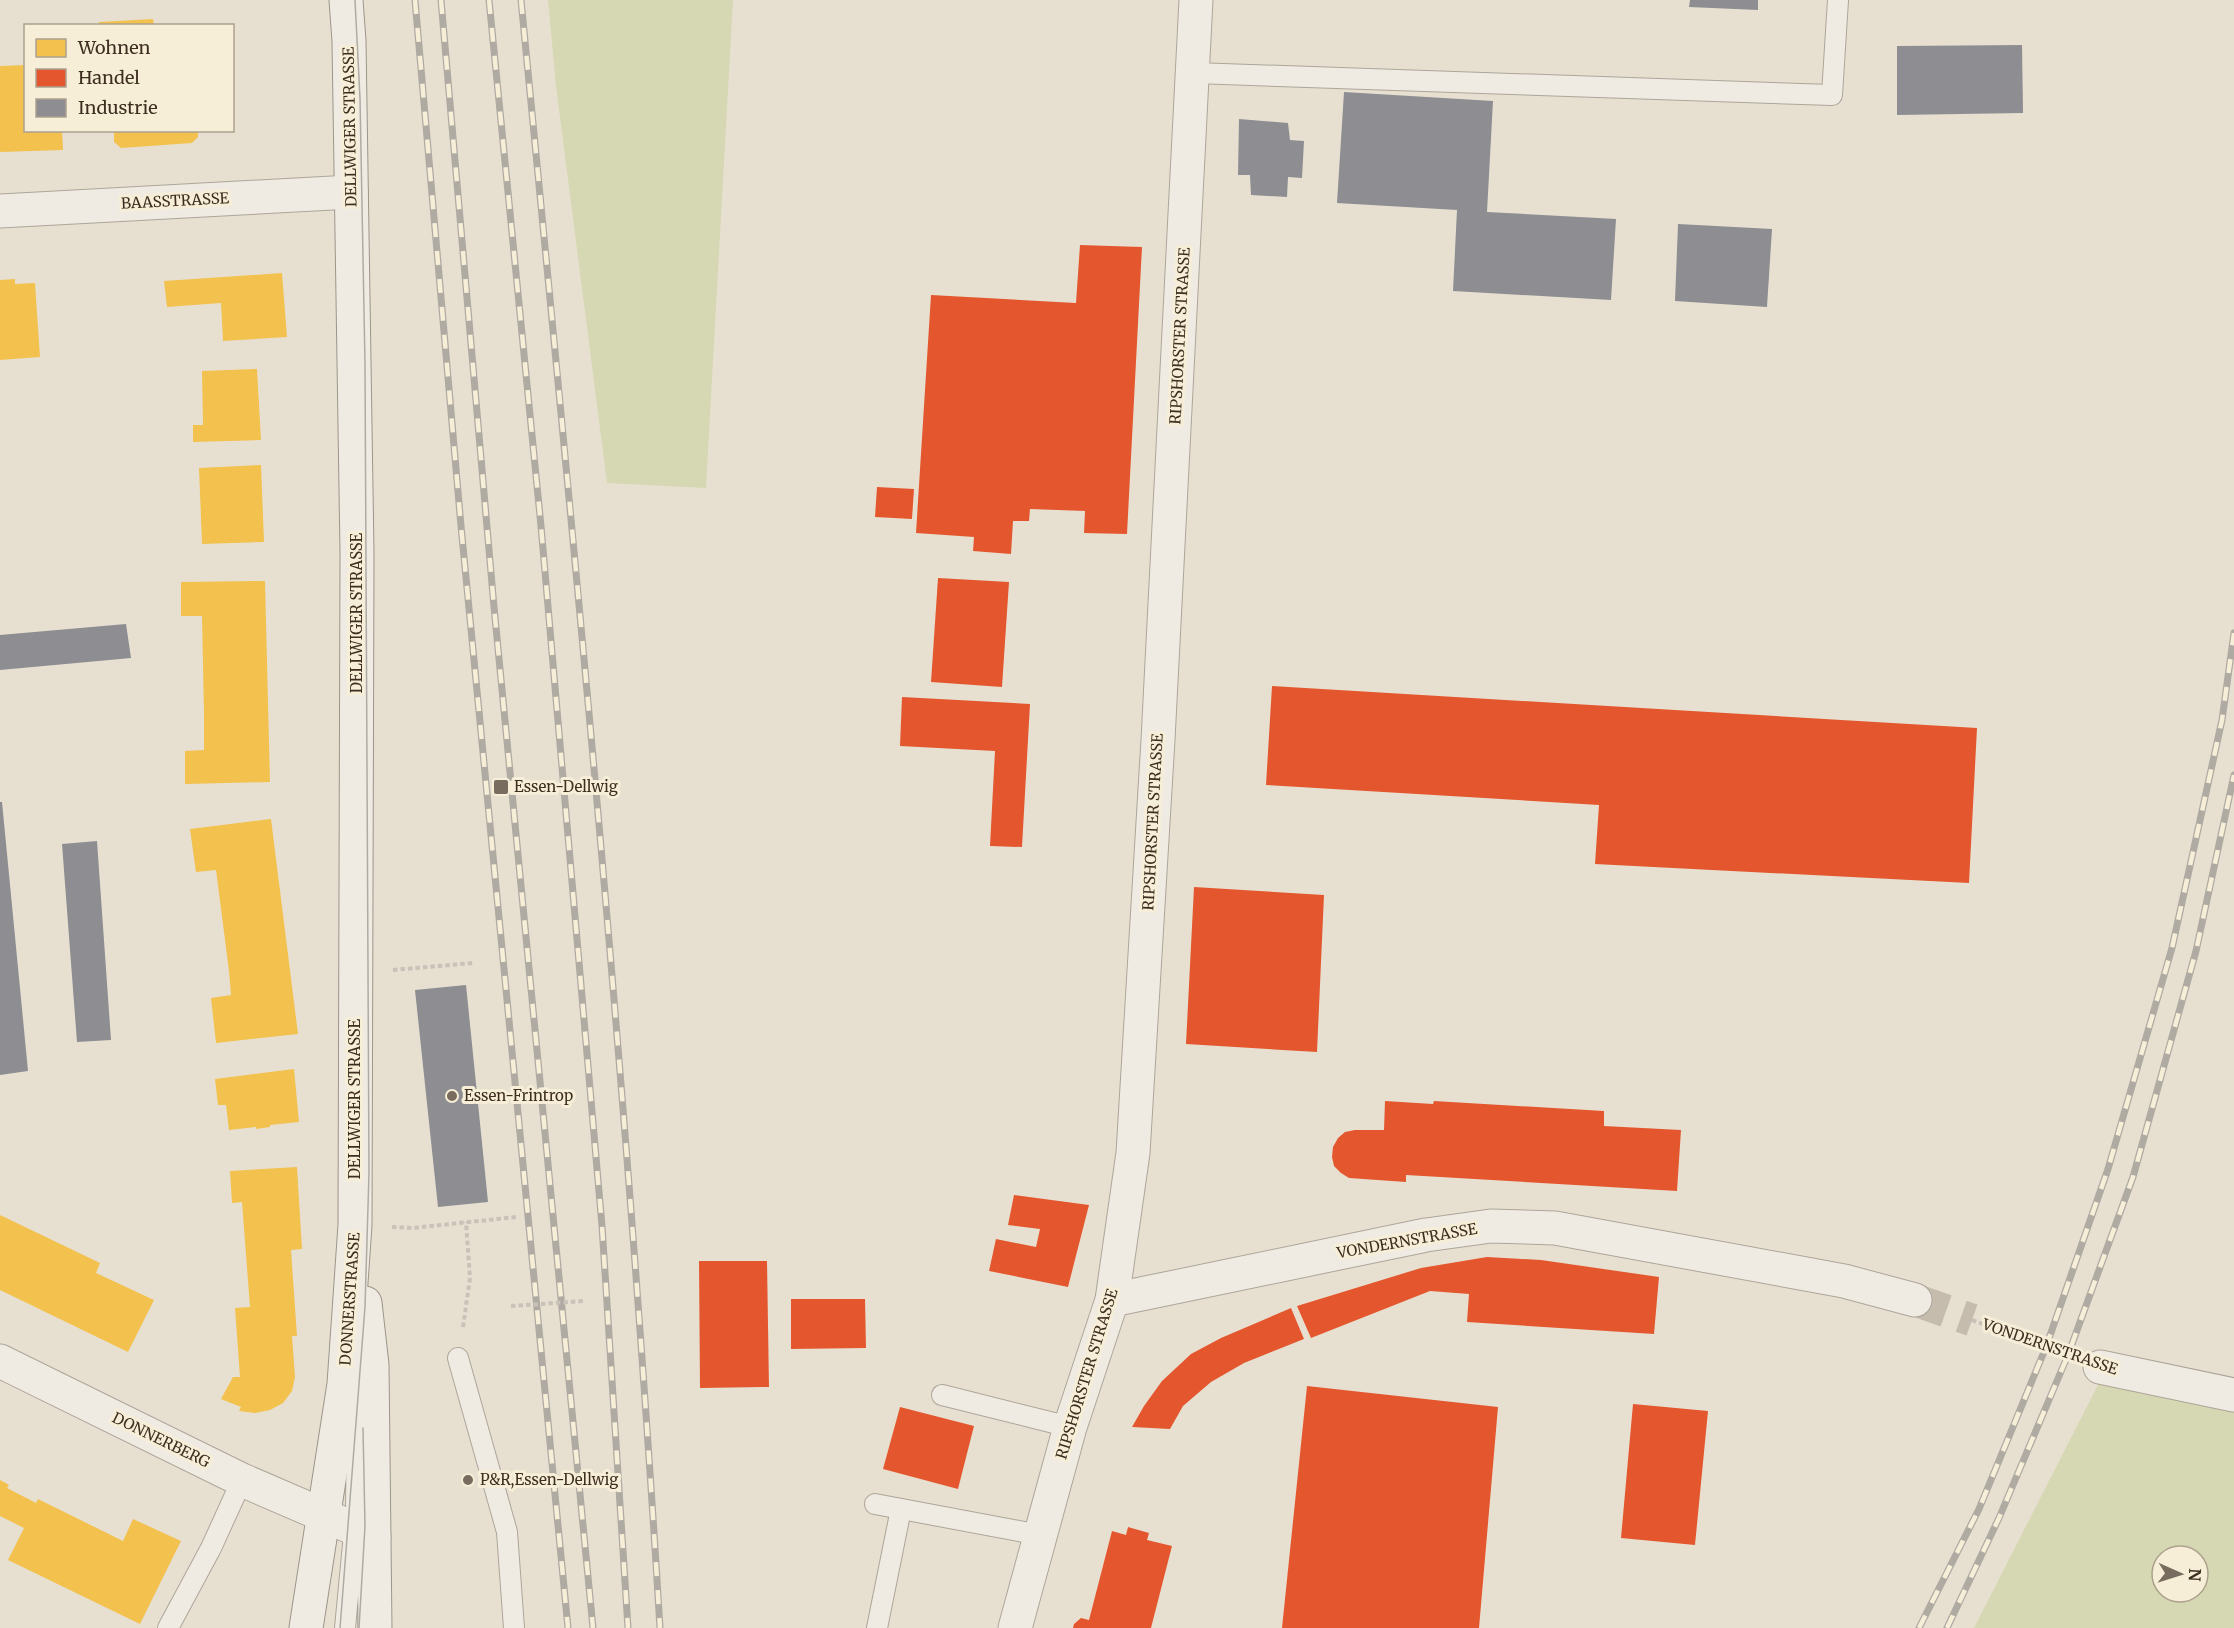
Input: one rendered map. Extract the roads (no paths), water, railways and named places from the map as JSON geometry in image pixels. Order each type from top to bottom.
[{"type":"street","name":"DELLWIGER STRASSE","points":[[346,0],[349,41],[357,553],[355,1225]]},
{"type":"street","name":"RIPSHORSTER STRASSE","points":[[1015,1628],[1070,1427],[1112,1300],[1133,1154],[1158,740],[1196,0]]},
{"type":"street","name":"BAASSTRASSE","points":[[0,211],[351,192]]},
{"type":"street","name":"DONNERSTRASSE","points":[[306,1628],[345,1384],[355,1225]]},
{"type":"street","name":"DONNERSTRASSE","points":[[355,1225],[372,1365],[364,1533],[375,1628]]},
{"type":"street","name":"VONDERNSTRASSE","points":[[1112,1300],[1426,1235],[1491,1226],[1556,1228],[1844,1281],[1915,1300]]},
{"type":"street","name":"DONNERBERG","points":[[0,1361],[242,1480],[364,1533]]},
{"type":"street","name":"VONDERNSTRASSE","points":[[2100,1367],[2234,1395]]},
{"type":"lane","points":[[1194,73],[1832,95],[1838,0]]},
{"type":"lane","points":[[458,1358],[507,1532],[514,1628]]},
{"type":"lane","points":[[942,1395],[1070,1427]]},
{"type":"lane","points":[[168,1628],[211,1548],[242,1480]]},
{"type":"lane","points":[[875,1504],[1040,1535]]},
{"type":"lane","points":[[877,1628],[901,1509]]},
{"type":"lane","points":[[345,1628],[364,1533]]},
{"type":"tunnel","points":[[1915,1300],[1972,1320]]},
{"type":"tram line","points":[[340,1628],[365,1307],[369,1173],[365,364],[360,98],[355,0]]},
{"type":"tram line","points":[[359,1628],[365,1526],[363,1428]]},
{"type":"railway","points":[[415,0],[461,526],[568,1628]]},
{"type":"railway","points":[[441,0],[494,607],[593,1628]]},
{"type":"railway","points":[[489,0],[541,526],[602,1226],[628,1628]]},
{"type":"railway","points":[[521,0],[598,813],[632,1220],[660,1628]]},
{"type":"railway","points":[[1919,1628],[1979,1509],[2046,1347],[2108,1169],[2172,948],[2222,720],[2234,633]]},
{"type":"railway","points":[[1947,1628],[1999,1518],[2068,1355],[2133,1177],[2196,951],[2234,775]]},
{"type":"place","name":"Essen-Dellwig","points":[[501,787]]},
{"type":"place","name":"Essen-Frintrop","points":[[452,1096]]},
{"type":"place","name":"P&R,Essen-Dellwig","points":[[468,1480]]}]
